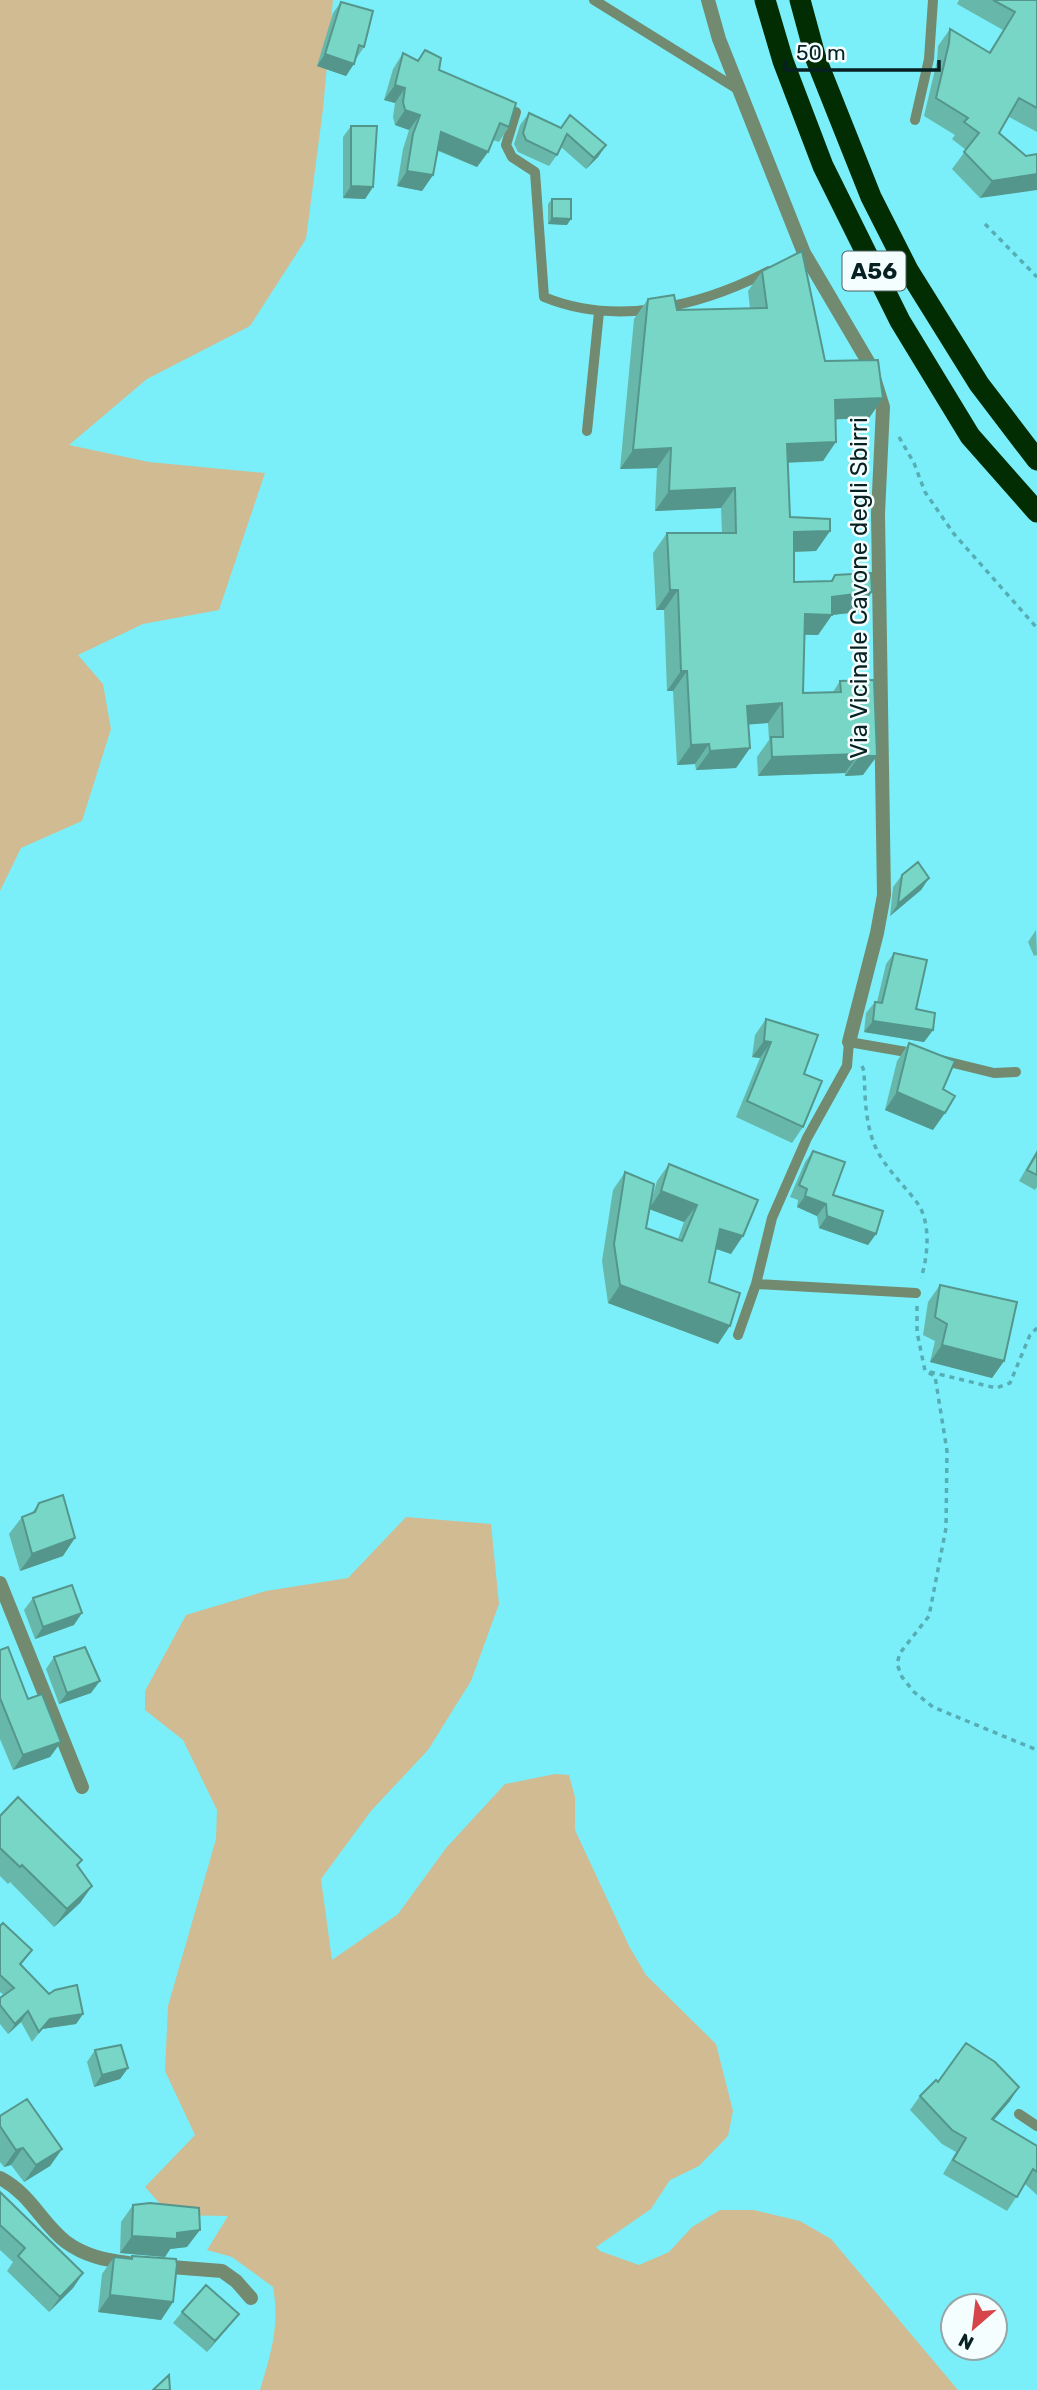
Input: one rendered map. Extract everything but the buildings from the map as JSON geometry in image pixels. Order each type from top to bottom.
[{"type":"highway","name":"A56","points":[[765,0],[783,61],[823,166],[857,240],[900,321],[970,436],[1037,512]]},
{"type":"highway","name":"A56","points":[[800,0],[821,72],[871,197],[908,270],[979,384],[1037,460]]},
{"type":"street","name":"Via Vicinale Cavone degli Sbirri","points":[[708,0],[798,256],[870,365],[883,407],[878,514],[884,895],[849,1042]]},
{"type":"street","points":[[0,1583],[82,1787]]},
{"type":"street","points":[[0,2178],[27,2197],[65,2241],[82,2252],[98,2259],[222,2271],[236,2281],[250,2298]]},
{"type":"lane","points":[[594,0],[739,90]]},
{"type":"lane","points":[[915,120],[929,59],[933,0]]},
{"type":"lane","points":[[516,112],[506,145],[512,157],[535,172],[544,297],[567,306],[599,312],[625,312],[677,304],[738,287],[782,264]]},
{"type":"lane","points":[[587,431],[599,312]]},
{"type":"lane","points":[[738,1335],[756,1284],[772,1218],[807,1138],[847,1066],[849,1042],[913,1053],[994,1073],[1016,1072]]},
{"type":"lane","points":[[756,1284],[916,1293]]},
{"type":"lane","points":[[1020,2114],[1037,2126]]},
{"type":"path","points":[[985,225],[1037,277]]},
{"type":"path","points":[[883,407],[914,463],[925,492],[954,534],[1037,628]]},
{"type":"path","points":[[849,1042],[864,1071],[866,1109],[873,1142],[886,1164],[919,1205],[925,1222],[927,1262],[916,1293],[917,1332],[925,1371]]},
{"type":"path","points":[[925,1371],[996,1388],[1003,1386],[1010,1383],[1031,1335],[1037,1328]]},
{"type":"path","points":[[925,1371],[935,1376],[947,1451],[946,1528],[929,1616],[900,1653],[897,1664],[902,1678],[933,1707],[1037,1750]]},
{"type":"shaded area","points":[[0,0],[333,0],[323,109],[306,239],[250,326],[147,379],[69,445],[149,462],[265,473],[219,610],[143,624],[78,655],[103,684],[111,729],[82,821],[21,848],[0,891]]},
{"type":"shaded area","points":[[406,1517],[491,1524],[499,1604],[471,1681],[428,1750],[371,1811],[321,1879],[332,1960],[398,1914],[446,1848],[505,1784],[555,1774],[569,1775],[575,1797],[575,1830],[629,1946],[646,1975],[716,2044],[733,2111],[728,2136],[699,2166],[670,2180],[651,2209],[596,2247],[600,2251],[639,2265],[669,2252],[692,2227],[720,2210],[754,2210],[800,2221],[831,2239],[958,2390],[260,2390],[275,2327],[273,2287],[232,2257],[207,2250],[228,2216],[170,2215],[145,2187],[195,2135],[165,2071],[168,2006],[216,1839],[217,1810],[183,1740],[145,1710],[145,1691],[186,1615],[266,1591],[348,1578]]}]
